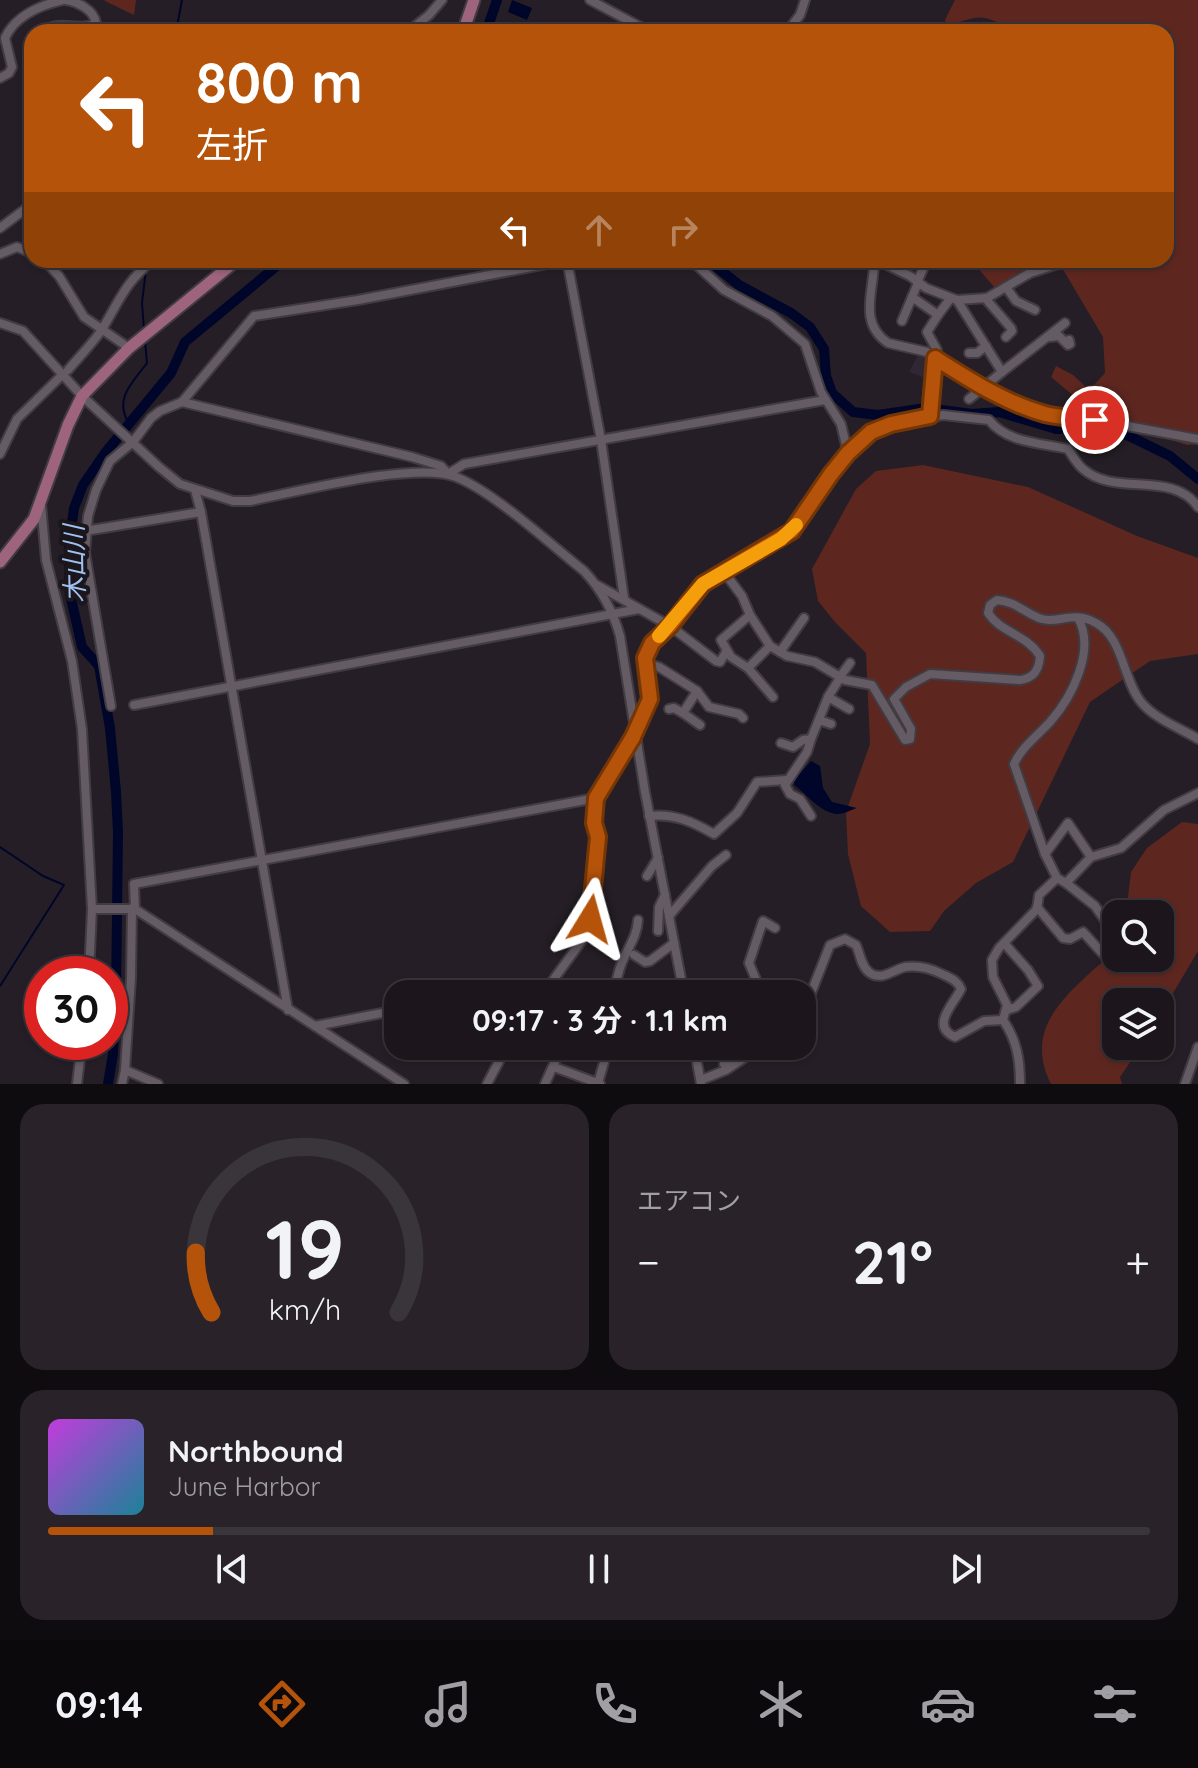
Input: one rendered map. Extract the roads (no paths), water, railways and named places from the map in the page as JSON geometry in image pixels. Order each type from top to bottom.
[{"type":"main road","points":[[466,24],[474,0]]},
{"type":"main road","points":[[0,562],[34,519],[68,425],[87,399],[129,348],[227,268]]},
{"type":"street","points":[[0,78],[12,67],[5,38],[12,26],[32,11],[64,0],[80,5],[93,14],[96,23],[93,24]]},
{"type":"street","points":[[418,24],[442,0]]},
{"type":"street","points":[[590,0],[635,24]]},
{"type":"street","points":[[793,24],[805,0]]},
{"type":"street","points":[[0,228],[24,210]]},
{"type":"street","points":[[0,254],[17,247],[24,250]]},
{"type":"street","points":[[52,268],[84,317],[129,348]]},
{"type":"street","points":[[68,370],[102,328],[115,303],[142,268]]},
{"type":"street","points":[[111,706],[85,553],[86,531],[96,490],[110,461],[160,411],[182,402],[254,316],[525,268]]},
{"type":"street","points":[[569,268],[601,440],[624,598]]},
{"type":"street","points":[[701,268],[724,290],[772,316],[805,344],[825,400],[841,424],[848,453]]},
{"type":"street","points":[[874,268],[869,307],[873,326],[888,343],[921,349],[983,388],[1046,415],[1095,420],[1198,439]]},
{"type":"street","points":[[892,268],[954,299],[985,298],[1030,273],[1046,268]]},
{"type":"street","points":[[902,321],[908,295],[923,268]]},
{"type":"street","points":[[1006,287],[1016,301],[1035,310]]},
{"type":"street","points":[[908,295],[938,315]]},
{"type":"street","points":[[985,298],[1011,328],[1006,337]]},
{"type":"street","points":[[930,416],[937,350],[927,332],[954,299]]},
{"type":"street","points":[[954,299],[1002,372]]},
{"type":"street","points":[[0,323],[23,331],[87,399],[180,484],[233,501],[250,501],[397,474],[448,474],[490,498],[584,571],[597,585],[614,614],[681,980]]},
{"type":"street","points":[[969,399],[1065,323]]},
{"type":"street","points":[[1045,338],[1056,335],[1068,345],[1069,340]]},
{"type":"street","points":[[969,353],[977,353],[986,346]]},
{"type":"street","points":[[0,454],[17,419],[60,377]]},
{"type":"street","points":[[448,474],[464,464],[825,400]]},
{"type":"street","points":[[182,402],[412,457],[441,466],[448,474]]},
{"type":"street","points":[[550,980],[578,948],[590,919],[598,837],[594,823],[596,798],[633,737],[651,695],[645,658],[652,643],[670,626],[703,584],[792,531],[814,495],[848,453],[871,432],[930,416],[956,415],[989,420],[997,430],[1036,445],[1068,449],[1084,470],[1096,476],[1128,485],[1164,487],[1183,493],[1198,507]]},
{"type":"street","points":[[195,490],[288,1010]]},
{"type":"street","points":[[41,504],[46,560],[72,661],[82,729],[92,909],[90,956]]},
{"type":"street","points":[[91,530],[201,512]]},
{"type":"street","points":[[724,572],[742,596],[770,646],[815,662],[840,678],[872,685],[905,740],[910,739],[911,729],[894,699],[906,687],[930,674],[1020,680],[1036,673],[1040,656],[1034,647],[1027,639],[992,619],[988,613],[990,605],[997,600],[1014,603],[1047,620],[1071,615],[1095,622],[1105,629],[1133,689],[1148,709],[1198,739]]},
{"type":"street","points":[[597,585],[670,626],[716,661],[720,662],[726,652]]},
{"type":"street","points":[[134,705],[639,609]]},
{"type":"street","points":[[750,615],[721,640],[726,652],[748,668],[773,697]]},
{"type":"street","points":[[780,652],[804,618]]},
{"type":"street","points":[[1078,618],[1084,637],[1080,670],[1053,719],[1014,764],[1045,854],[1057,878],[1095,906],[1102,916]]},
{"type":"street","points":[[748,668],[770,646]]},
{"type":"street","points":[[645,663],[659,667],[697,691],[709,707],[739,714],[743,718]]},
{"type":"street","points":[[811,816],[800,799],[790,794],[786,780],[807,752],[828,697],[850,663]]},
{"type":"street","points":[[683,713],[697,691]]},
{"type":"street","points":[[828,697],[849,709]]},
{"type":"street","points":[[669,709],[674,708],[700,725]]},
{"type":"street","points":[[819,720],[831,724]]},
{"type":"street","points":[[781,743],[793,747],[811,739]]},
{"type":"street","points":[[649,816],[666,814],[693,822],[714,834],[737,813],[757,782],[786,780]]},
{"type":"street","points":[[1066,883],[1091,857],[1121,848],[1164,810],[1198,793]]},
{"type":"street","points":[[122,1084],[136,964],[134,884],[596,798]]},
{"type":"street","points":[[1045,854],[1068,823],[1091,857]]},
{"type":"street","points":[[669,916],[712,866],[726,855]]},
{"type":"street","points":[[647,876],[658,858]]},
{"type":"street","points":[[1003,1020],[1007,1010],[991,968],[992,960],[1037,907],[1039,895],[1057,878]]},
{"type":"street","points":[[658,931],[659,907],[665,895]]},
{"type":"street","points":[[1037,907],[1063,938],[1066,940],[1083,932],[1102,953]]},
{"type":"street","points":[[92,909],[133,908],[404,1084]]},
{"type":"street","points":[[619,980],[617,962],[637,933],[638,920]]},
{"type":"street","points":[[756,980],[749,963],[763,921],[775,928]]},
{"type":"street","points":[[816,980],[830,945],[845,939],[856,945],[864,968],[870,973],[878,976],[905,967],[921,966],[955,981],[961,989],[943,1021],[948,1034],[955,1037],[984,1021],[1003,1020]]},
{"type":"street","points":[[634,955],[645,962],[650,961],[674,943]]},
{"type":"street","points":[[1004,943],[1038,986],[1016,1007],[1007,1010]]},
{"type":"street","points":[[314,1026],[384,1013]]},
{"type":"street","points":[[1003,1020],[1017,1046],[1020,1084]]},
{"type":"street","points":[[1185,1084],[1198,1047]]},
{"type":"street","points":[[77,1084],[80,1060]]},
{"type":"street","points":[[487,1084],[500,1060]]},
{"type":"street","points":[[545,1084],[555,1060]]},
{"type":"street","points":[[554,1067],[599,1084],[605,1060]]},
{"type":"street","points":[[697,1060],[701,1082],[741,1060]]},
{"type":"street","points":[[724,1064],[729,1060]]},
{"type":"street","points":[[125,1070],[158,1084]]},
{"type":"water","points":[[512,0],[532,8],[527,20],[508,12]]},
{"type":"water","points":[[811,761],[820,766],[823,788],[832,802],[857,808],[840,814],[832,813],[794,785],[794,780]]},
{"type":"waterway","points":[[178,24],[182,0]]},
{"type":"waterway","name":"木山川","points":[[489,24],[497,0]]},
{"type":"waterway","name":"木山川","points":[[108,1084],[116,995],[116,792],[110,728],[99,666],[82,647],[70,594],[69,545],[74,508],[83,485],[105,453],[171,373],[185,342],[274,268]]},
{"type":"waterway","points":[[718,268],[739,285],[810,327],[824,349],[826,376],[832,393],[853,412],[878,415],[926,408],[972,414],[999,412],[1056,429],[1083,427],[1109,431],[1129,436],[1170,456],[1198,479]]},
{"type":"waterway","points":[[144,330],[142,303],[146,269]]},
{"type":"waterway","points":[[128,422],[124,413],[124,398],[147,363],[145,341]]},
{"type":"waterway","points":[[0,847],[43,876],[64,885],[0,986]]}]
